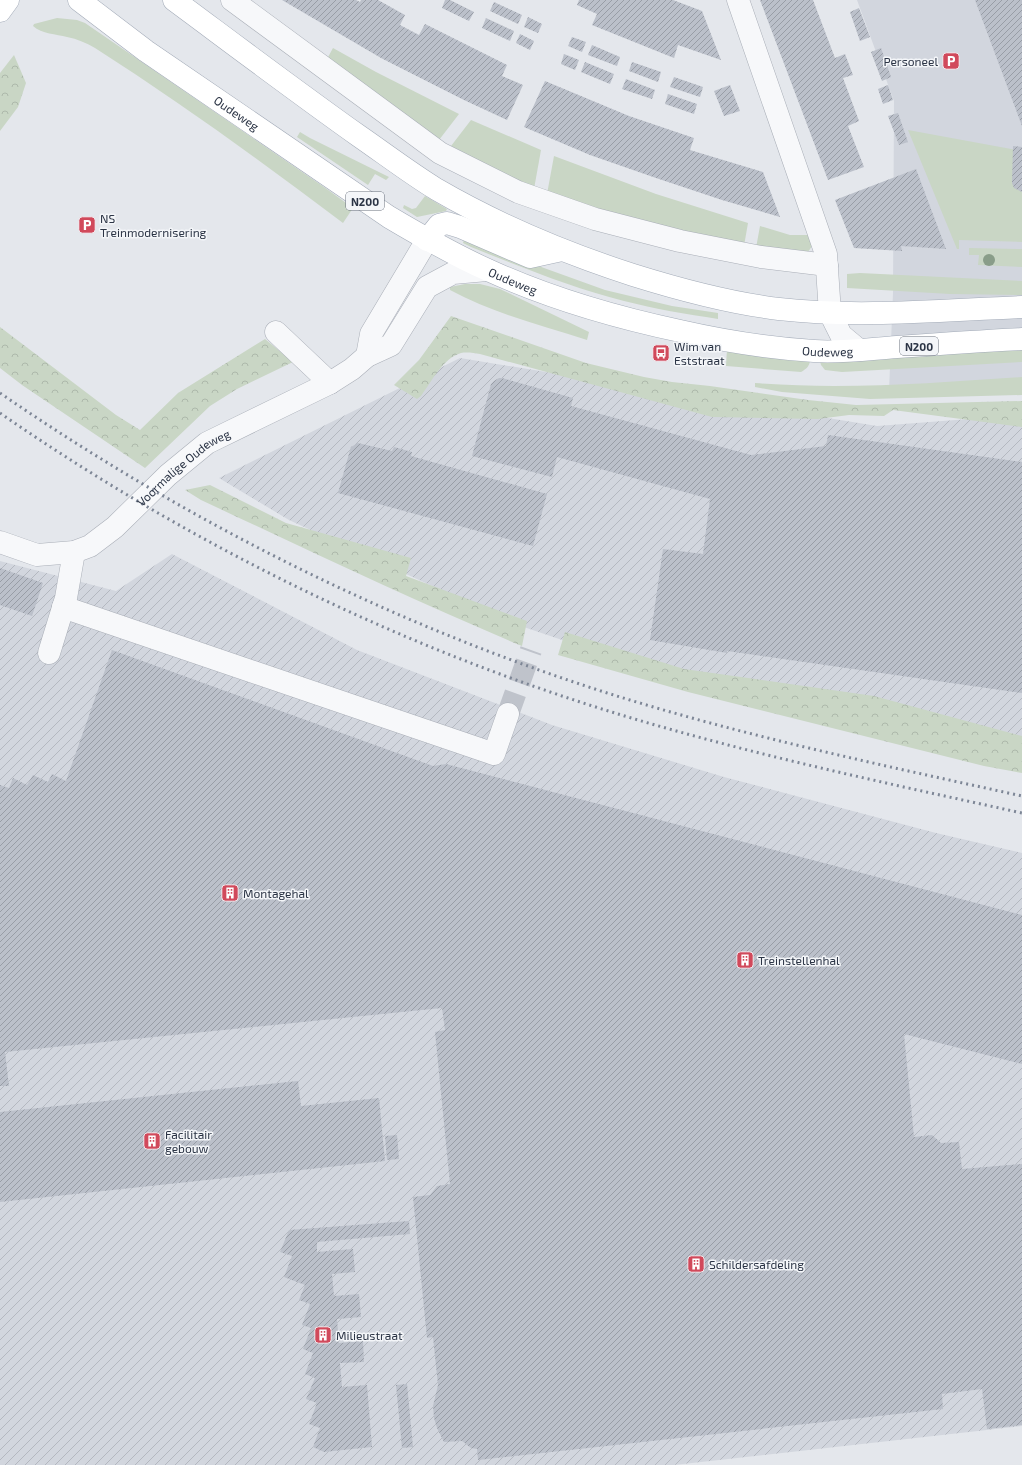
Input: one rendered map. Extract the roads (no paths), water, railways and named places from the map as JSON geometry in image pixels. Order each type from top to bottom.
[{"type":"main road","points":[[0,11],[8,0]]},
{"type":"main road","name":"Oudeweg","points":[[79,0],[146,51],[389,218],[427,240],[488,270],[545,293],[594,310],[647,324],[716,339],[773,348],[815,351],[859,350],[1022,338]]},
{"type":"main road","points":[[174,0],[319,107],[423,180],[462,203],[510,228],[609,268],[718,299],[778,309],[830,313],[1022,307]]},
{"type":"main road","points":[[427,240],[439,225],[447,223],[460,227],[530,257],[562,250]]},
{"type":"street","points":[[232,0],[440,153],[518,192],[595,219],[680,241],[761,257],[827,265]]},
{"type":"street","points":[[738,0],[826,254],[830,313],[841,335],[859,350]]},
{"type":"street","points":[[367,356],[371,334],[427,240]]},
{"type":"street","name":"Voormalige Oudeweg","points":[[0,542],[37,555],[74,552],[90,546],[115,527],[168,475],[207,443],[330,383],[352,369],[367,356],[391,345],[427,287],[454,273],[488,270]]},
{"type":"street","points":[[276,332],[330,383]]},
{"type":"street","points":[[49,653],[63,607],[74,552]]},
{"type":"street","points":[[63,607],[494,754],[508,714]]},
{"type":"tunnel","points":[[508,714],[531,650]]},
{"type":"railway","points":[[0,393],[70,439],[215,525],[290,564],[366,600],[521,664],[601,691],[705,722],[916,773],[1022,796]]},
{"type":"railway","points":[[0,413],[147,507],[224,550],[302,589],[382,626],[463,660],[545,690],[677,731],[824,769],[1022,813]]},
{"type":"place","name":"Personeel","points":[[951,61]]},
{"type":"place","name":"NS Treinmodernisering","points":[[87,225]]},
{"type":"place","name":"Wim van Eststraat","points":[[661,353]]},
{"type":"place","name":"Montagehal","points":[[230,893]]},
{"type":"place","name":"Treinstellenhal","points":[[745,960]]},
{"type":"place","name":"Facilitair gebouw","points":[[152,1141]]},
{"type":"place","name":"Schildersafdeling","points":[[696,1264]]},
{"type":"place","name":"Milieustraat","points":[[323,1335]]}]
